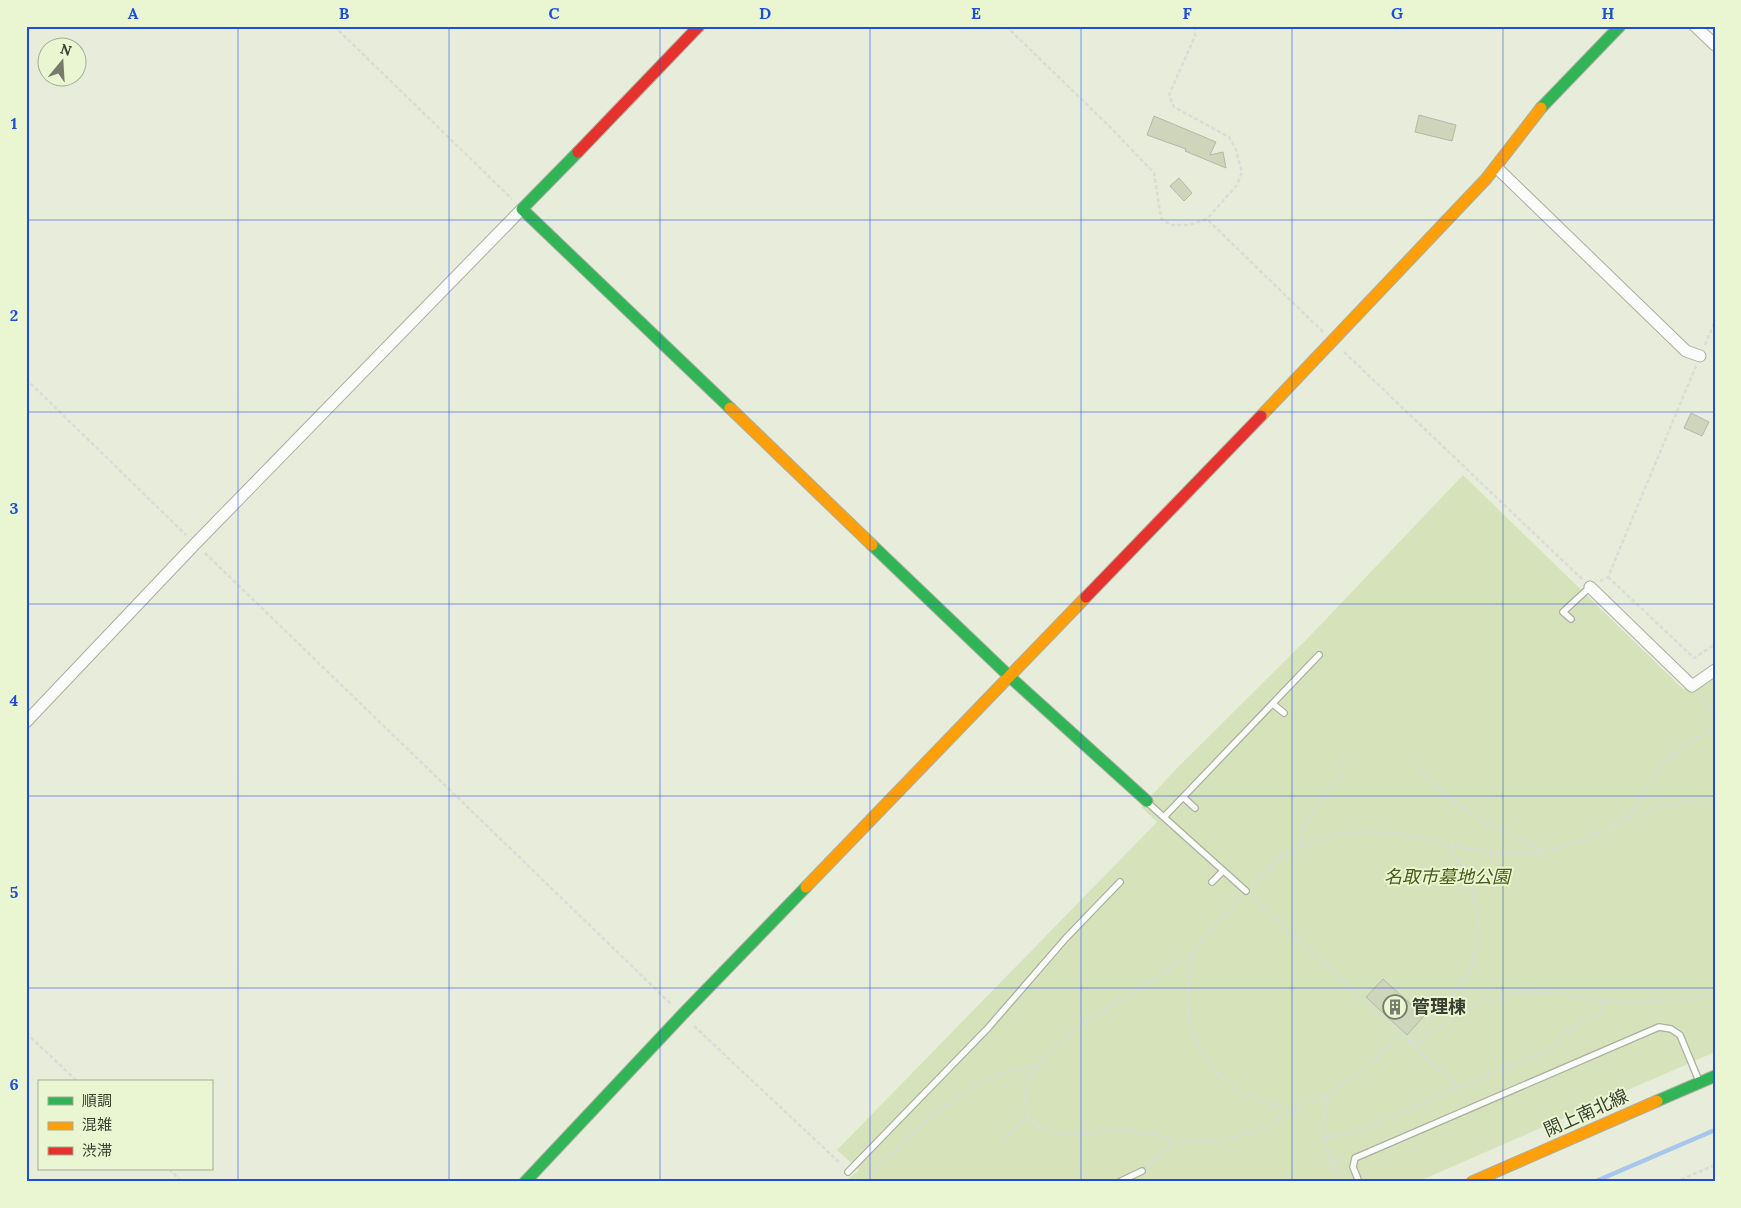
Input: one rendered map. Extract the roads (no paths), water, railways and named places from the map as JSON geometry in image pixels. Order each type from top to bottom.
[{"type":"street","points":[[26,722],[195,544],[699,26]]},
{"type":"street","points":[[525,1182],[682,1015],[1333,342],[1496,168],[1546,102],[1620,26]]},
{"type":"street","points":[[1695,26],[1715,45]]},
{"type":"street","points":[[1496,168],[1686,351],[1700,356]]},
{"type":"street","points":[[522,209],[1010,677],[1147,801]]},
{"type":"street","points":[[1590,587],[1692,686],[1715,670]]},
{"type":"street","name":"閖上南北線","points":[[1472,1182],[1715,1076]]},
{"type":"lane","points":[[1571,619],[1563,612],[1590,587]]},
{"type":"lane","points":[[1164,817],[1319,654]]},
{"type":"lane","points":[[1273,704],[1284,714]]},
{"type":"lane","points":[[1183,797],[1195,808]]},
{"type":"lane","points":[[1147,801],[1246,891]]},
{"type":"lane","points":[[1212,882],[1223,871]]},
{"type":"lane","points":[[848,1172],[988,1028],[1066,938],[1120,882]]},
{"type":"lane","points":[[1359,1182],[1353,1167],[1355,1158],[1659,1027],[1671,1028],[1680,1035],[1700,1082]]},
{"type":"lane","points":[[1119,1182],[1142,1171]]},
{"type":"waterway","points":[[1594,1182],[1715,1130]]},
{"type":"place","name":"管理棟","points":[[1395,1007]]},
{"type":"park label","name":"名取市墓地公園","points":[[1447,877]]}]
